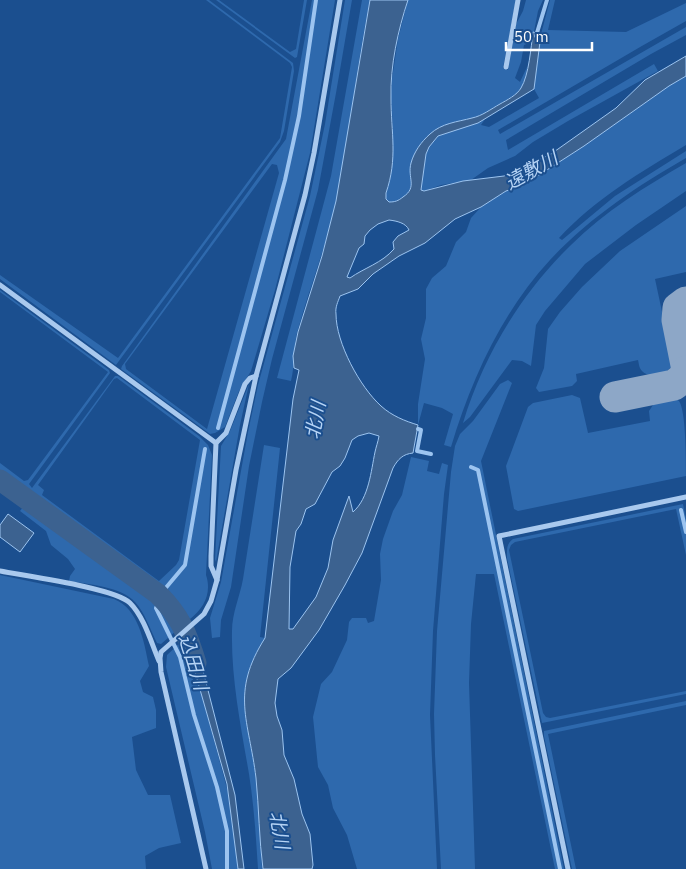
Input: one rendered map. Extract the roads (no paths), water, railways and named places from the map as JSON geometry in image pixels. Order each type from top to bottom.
[{"type":"street","points":[[160,664],[161,652],[208,608],[218,580],[236,470],[256,376],[306,195],[340,0]]},
{"type":"street","points":[[506,67],[518,0]]},
{"type":"street","points":[[0,285],[216,443]]},
{"type":"street","points":[[218,580],[211,566],[216,443],[226,433],[245,384],[250,378],[256,376]]},
{"type":"street","points":[[568,869],[499,536],[686,497]]},
{"type":"street","points":[[0,572],[98,590],[126,599],[136,611],[160,664],[206,869]]},
{"type":"water","points":[[370,0],[408,0],[393,61],[391,98],[393,157],[386,193],[386,199],[389,202],[400,199],[410,190],[412,159],[418,147],[430,134],[445,125],[483,114],[519,91],[528,69],[533,32],[541,34],[534,89],[478,123],[438,136],[426,154],[421,190],[424,191],[463,181],[504,176],[551,154],[616,108],[645,80],[686,56],[686,76],[522,186],[506,191],[481,207],[455,219],[425,243],[399,256],[373,274],[358,289],[340,296],[336,309],[340,338],[351,364],[365,388],[385,410],[418,425],[413,453],[406,454],[393,468],[362,553],[345,585],[319,630],[291,668],[278,679],[275,703],[282,730],[284,755],[294,779],[302,814],[310,834],[313,865],[312,869],[263,869],[256,778],[247,723],[245,691],[254,657],[265,638],[293,399],[299,370],[294,368],[293,356],[298,332],[322,256],[336,201]],"holes":[[[389,220],[403,224],[409,230],[398,236],[393,242],[394,249],[384,258],[350,278],[347,277],[359,248],[364,244],[365,236],[378,224]],[[369,433],[379,436],[366,492],[353,512],[349,496],[333,540],[328,568],[316,597],[293,629],[289,629],[290,567],[296,531],[301,524],[306,509],[315,504],[332,472],[340,466],[345,458],[352,440]]]},
{"type":"water","points":[[8,514],[34,533],[20,552],[0,537],[0,525]]},
{"type":"water","points":[[193,632],[235,795],[244,869],[238,869],[227,784],[193,665],[183,640]]},
{"type":"waterway","points":[[218,428],[285,180],[299,116],[316,0]]},
{"type":"waterway","points":[[536,36],[547,0]]},
{"type":"waterway","points":[[418,429],[421,430],[417,451],[431,454]]},
{"type":"waterway","points":[[205,449],[185,565],[164,590],[156,608],[180,657],[194,715],[217,787],[227,831],[227,869]]},
{"type":"waterway","points":[[471,467],[478,470],[560,869]]},
{"type":"waterway","name":"込田川","points":[[0,480],[158,594],[172,610],[182,626],[196,663]]},
{"type":"waterway","points":[[681,510],[686,532]]},
{"type":"water label","name":"遠敷川","points":[[531,170]]},
{"type":"water label","name":"北川","points":[[315,420]]},
{"type":"water label","name":"北川","points":[[280,830]]}]
